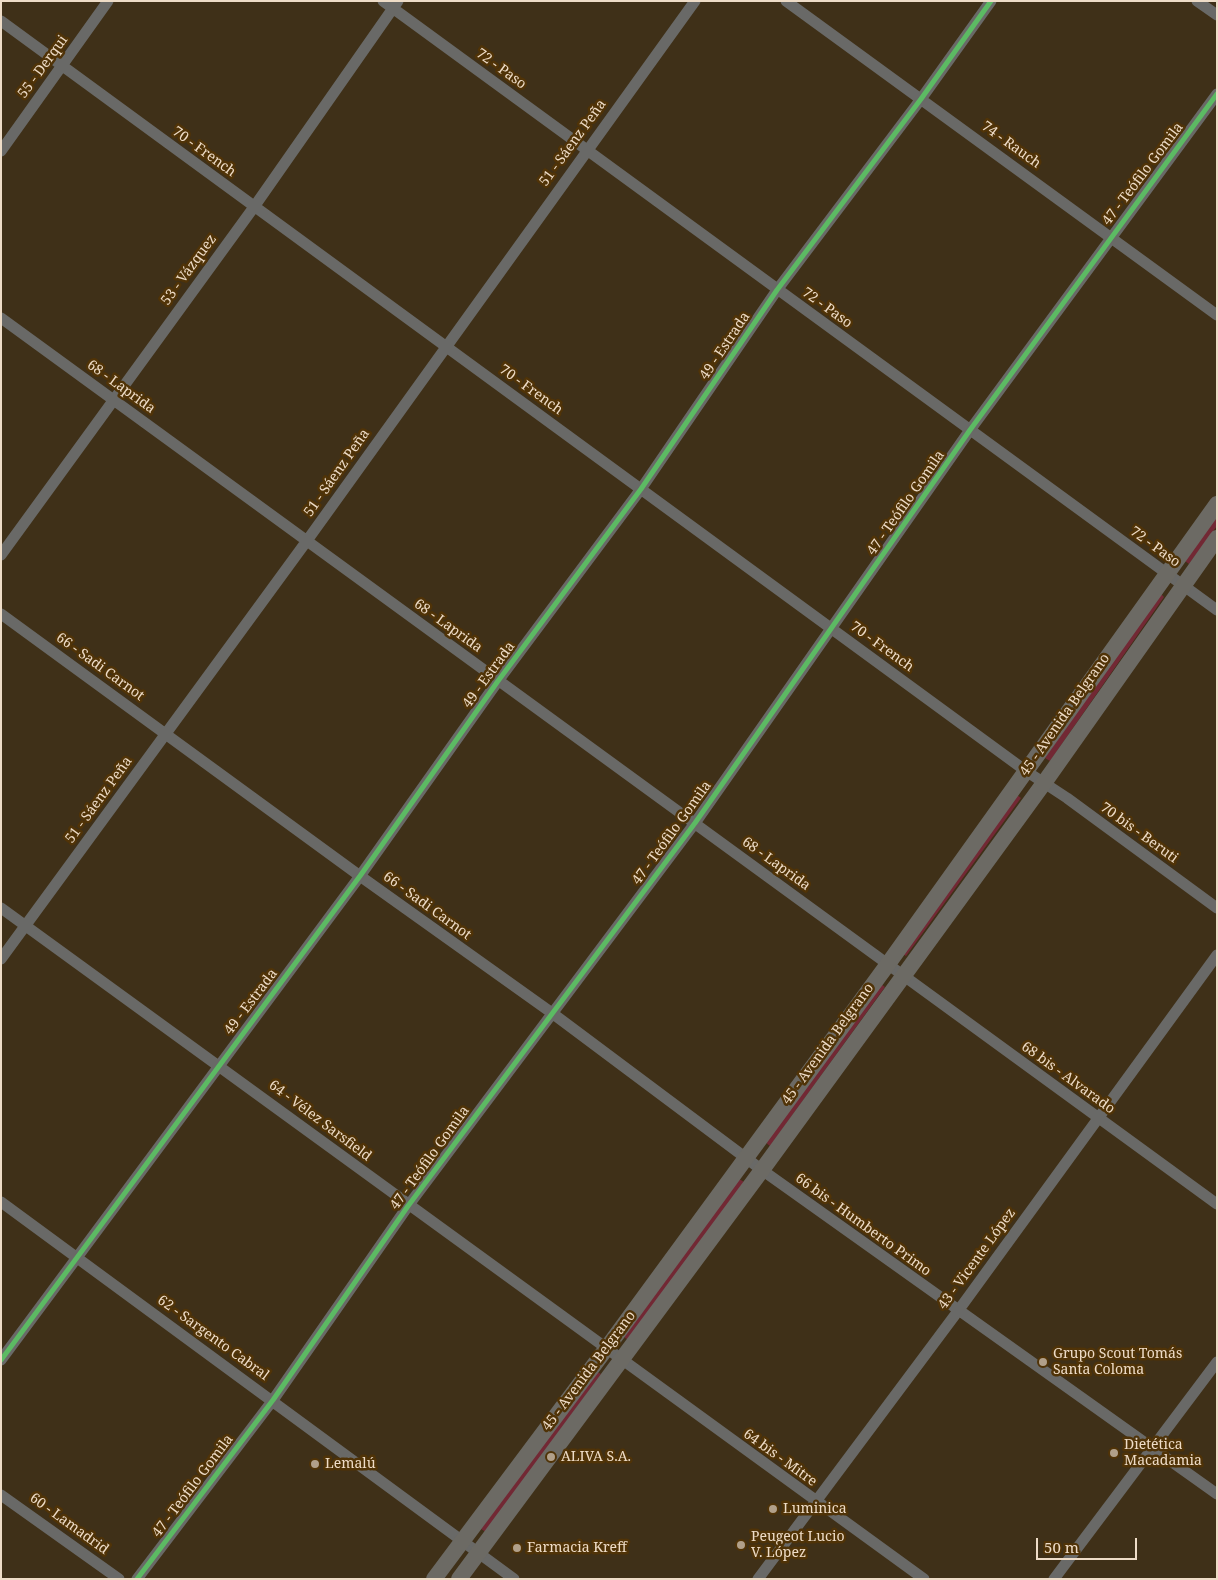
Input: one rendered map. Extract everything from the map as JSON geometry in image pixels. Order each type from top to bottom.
[{"type":"main road","name":"45 - Avenida Belgrano","points":[[434,1579],[606,1349],[888,964],[1217,504]]},
{"type":"main road","name":"45 - Avenida Belgrano","points":[[459,1579],[762,1170],[1044,783],[1217,538]]},
{"type":"street","name":"55 - Derqui","points":[[1,151],[108,1]]},
{"type":"street","name":"72 - Paso","points":[[383,1],[396,5],[586,150],[1217,610]]},
{"type":"street","name":"51 - Sáenz Peña","points":[[1,959],[306,542],[445,346],[695,1]]},
{"type":"street","name":"74 - Rauch","points":[[786,1],[1217,315]]},
{"type":"street","name":"49 - Estrada","points":[[1,1360],[218,1064],[360,876],[498,681],[641,489],[777,290],[921,99],[991,1]]},
{"type":"street","points":[[1197,1],[1217,15]]},
{"type":"street","name":"53 - Vázquez","points":[[1,555],[254,207],[396,5]]},
{"type":"street","name":"70 - French","points":[[1,21],[1044,783]]},
{"type":"street","name":"47 - Teófilo Gomila","points":[[137,1579],[272,1400],[408,1206],[695,823],[970,430],[1217,94]]},
{"type":"street","name":"68 - Laprida","points":[[1,318],[902,976]]},
{"type":"street","name":"66 - Sadi Carnot","points":[[1,614],[360,876],[552,1013],[762,1170]]},
{"type":"street","name":"70 bis - Beruti","points":[[1044,783],[1217,908]]},
{"type":"street","name":"64 - Vélez Sarsfield","points":[[1,908],[218,1064],[408,1206],[620,1360]]},
{"type":"street","name":"43 - Vicente López","points":[[758,1579],[958,1311],[1217,955]]},
{"type":"street","name":"68 bis - Alvarado","points":[[902,976],[1217,1204]]},
{"type":"street","name":"66 bis - Humberto Primo","points":[[762,1170],[1217,1494]]},
{"type":"street","name":"62 - Sargento Cabral","points":[[1,1202],[514,1579]]},
{"type":"street","name":"64 bis - Mitre","points":[[620,1360],[924,1579]]},
{"type":"street","points":[[1054,1579],[1217,1362]]},
{"type":"street","name":"60 - Lamadrid","points":[[1,1495],[119,1579]]},
{"type":"shaded area","points":[[1217,516],[1217,526],[1189,564],[1185,561]]},
{"type":"shaded area","points":[[1160,593],[1164,597],[1050,761],[1045,758]]},
{"type":"shaded area","points":[[1017,795],[1021,798],[906,956],[901,953]]},
{"type":"shaded area","points":[[881,984],[885,987],[770,1146],[765,1142]]},
{"type":"shaded area","points":[[739,1179],[744,1182],[628,1340],[624,1337]]},
{"type":"shaded area","points":[[596,1371],[601,1374],[486,1532],[481,1529]]},
{"type":"cycle path","points":[[1,1360],[360,876],[498,681],[641,489],[777,290],[921,99],[991,1]]},
{"type":"cycle path","points":[[137,1579],[273,1400],[408,1206],[695,823],[970,430],[1217,94]]},
{"type":"place","name":"Grupo Scout Tomás Santa Coloma","points":[[1043,1362]]},
{"type":"place","name":"Dietética Macadamia","points":[[1114,1453]]},
{"type":"place","name":"ALIVA S.A.","points":[[551,1457]]},
{"type":"place","name":"Lemalú","points":[[315,1464]]},
{"type":"place","name":"Luminica","points":[[773,1509]]},
{"type":"place","name":"Peugeot Lucio V. López","points":[[741,1545]]},
{"type":"place","name":"Farmacia Kreff","points":[[517,1548]]}]
